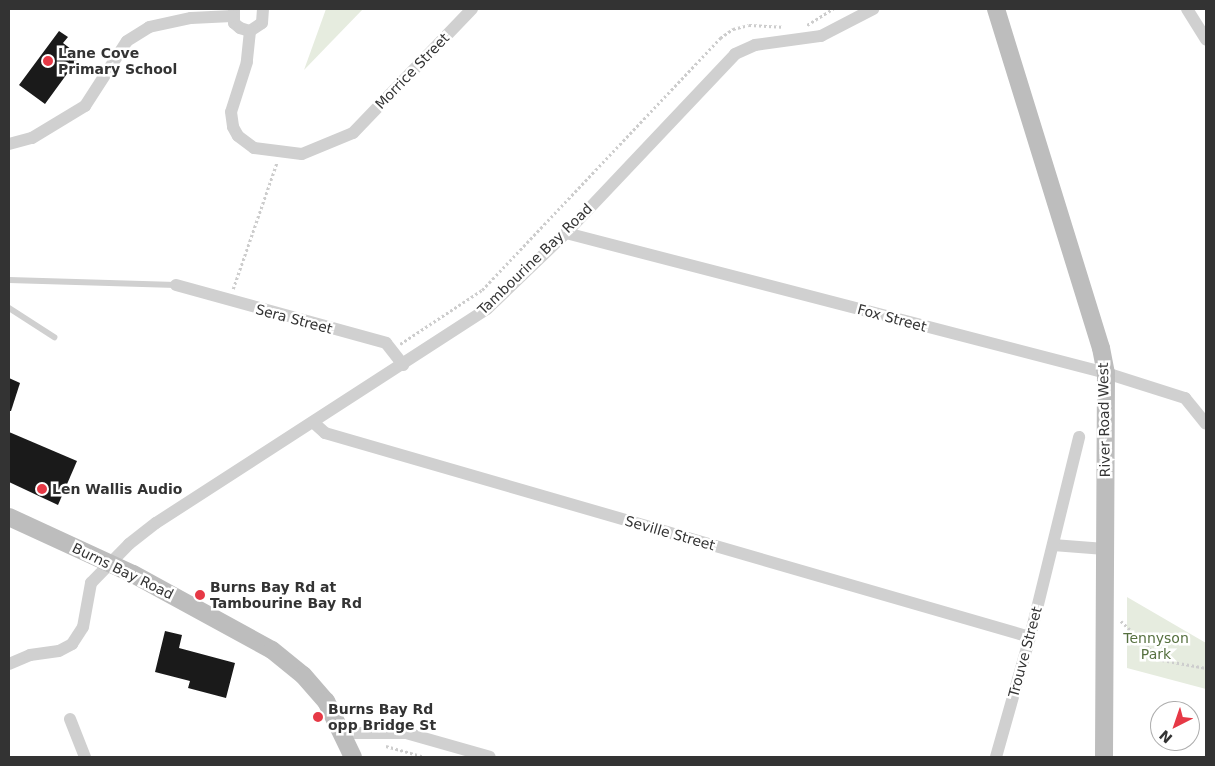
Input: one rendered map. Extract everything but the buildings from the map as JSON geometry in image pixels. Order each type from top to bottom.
[{"type":"main road","name":"River Road West","points":[[996,9],[1101,348],[1106,374],[1104,757]]},
{"type":"main road","name":"Burns Bay Road","points":[[9,517],[109,563],[280,656],[322,696],[343,733],[353,757]]},
{"type":"street","points":[[250,31],[262,23],[263,9]]},
{"type":"street","name":"Morrice Street","points":[[280,154],[302,154],[353,133],[472,9]]},
{"type":"street","name":"Tambourine Bay Road","points":[[9,664],[30,655],[59,651],[76,640],[83,626],[88,588],[109,563],[156,523],[314,423],[488,309],[566,233],[734,54],[755,45],[821,36],[873,9]]},
{"type":"street","points":[[1187,9],[1206,40]]},
{"type":"street","points":[[9,144],[32,138],[85,106],[127,41],[149,27],[233,12],[240,28],[250,31]]},
{"type":"street","points":[[250,31],[247,62],[230,119],[238,136],[247,144],[280,154]]},
{"type":"street","name":"Fox Street","points":[[566,233],[1106,374],[1185,398],[1206,424]]},
{"type":"street","name":"Sera Street","points":[[176,285],[386,343],[403,365]]},
{"type":"street","name":"Seville Street","points":[[314,423],[325,433],[1030,637]]},
{"type":"street","name":"Trouve Street","points":[[996,757],[1030,637],[1079,437]]},
{"type":"street","points":[[1053,545],[1105,549]]},
{"type":"street","points":[[70,720],[85,757]]},
{"type":"street","points":[[343,733],[406,733],[490,757]]},
{"type":"lane","points":[[9,280],[176,285]]},
{"type":"lane","points":[[9,308],[54,337]]},
{"type":"path","points":[[804,26],[833,9]]},
{"type":"path","points":[[404,341],[482,290],[720,38],[733,29],[749,25],[789,28]]},
{"type":"path","points":[[229,301],[280,154]]},
{"type":"path","points":[[1121,621],[1162,660],[1206,668]]},
{"type":"path","points":[[377,744],[425,757]]},
{"type":"green space","points":[[326,9],[363,9],[304,70]]},
{"type":"green space","name":"Tennyson Park","points":[[1127,597],[1206,643],[1206,689],[1127,668]]},
{"type":"place","name":"Lane Cove Primary School","points":[[48,61]]},
{"type":"place","name":"Len Wallis Audio","points":[[42,489]]},
{"type":"place","name":"Burns Bay Rd at Tambourine Bay Rd","points":[[200,595]]},
{"type":"place","name":"Burns Bay Rd opp Bridge St","points":[[318,717]]}]
